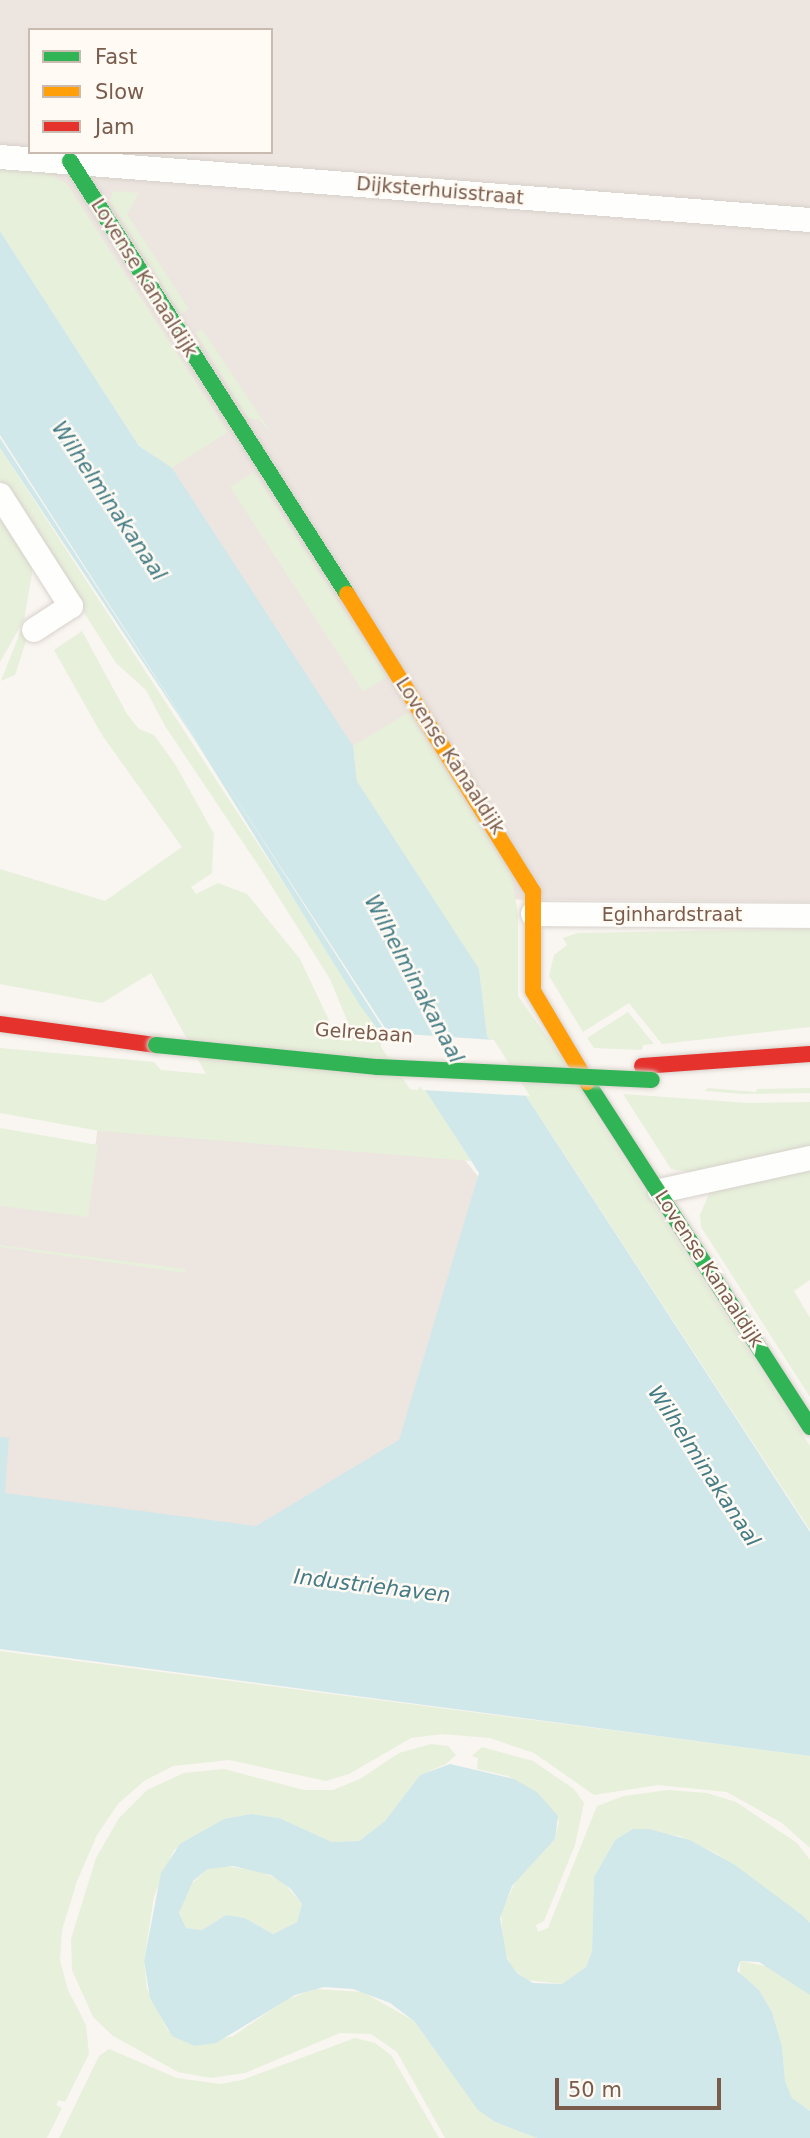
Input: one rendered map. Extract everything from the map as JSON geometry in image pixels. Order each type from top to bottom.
[{"type":"street","points":[[0,157],[70,161]]},
{"type":"street","name":"Dijksterhuisstraat","points":[[70,161],[810,220]]},
{"type":"street","name":"Lovense Kanaaldijk","points":[[70,161],[513,853],[533,892],[533,991],[564,1048],[660,1191],[810,1427]]},
{"type":"street","points":[[0,495],[71,606],[34,630]]},
{"type":"street","name":"Eginhardstraat","points":[[533,914],[810,916]]},
{"type":"street","name":"Gelrebaan","points":[[0,1011],[152,1038],[378,1067],[652,1080],[705,1080]]},
{"type":"street","name":"Gelrebaan","points":[[0,1024],[383,1055],[642,1066],[810,1054]]},
{"type":"street","points":[[660,1191],[810,1158]]},
{"type":"shaded area","points":[[0,0],[810,0],[810,902],[450,899],[0,224]]},
{"type":"shaded area","points":[[98,1125],[464,1159],[480,1179],[412,1475],[256,1550],[0,1511],[0,1202],[87,1213]]},
{"type":"green space","points":[[0,168],[48,172],[67,184],[228,432],[172,468],[139,446],[0,231]]},
{"type":"green space","points":[[113,191],[139,193],[127,214],[189,309],[181,314],[110,201]]},
{"type":"green space","points":[[202,329],[268,430],[260,420],[248,418],[196,333]]},
{"type":"green space","points":[[0,448],[381,1033],[381,1047],[410,1089],[418,1090],[421,1082],[471,1161],[100,1131],[0,1113],[0,1048],[154,1062],[161,1070],[206,1074],[151,973],[102,1003],[0,984],[0,869],[105,901],[182,847],[102,735],[54,650],[82,631],[127,714],[139,729],[154,735],[175,764],[214,834],[212,873],[191,887],[196,894],[218,883],[247,894],[300,959],[333,1029],[351,1030],[330,979],[264,874],[165,726],[146,690],[116,663],[0,480]]},
{"type":"green space","points":[[254,472],[387,677],[363,692],[230,487]]},
{"type":"green space","points":[[0,502],[31,558],[32,574],[24,620],[0,662]]},
{"type":"green space","points":[[21,630],[27,638],[15,675],[1,681]]},
{"type":"green space","points":[[409,712],[512,878],[518,915],[518,996],[580,1083],[594,1105],[591,1108],[810,1446],[810,1530],[487,1036],[479,970],[357,781],[353,746]]},
{"type":"green space","points":[[810,929],[810,1027],[662,1044],[629,1003],[583,1032],[549,976],[554,955],[567,945],[563,938],[577,933]]},
{"type":"green space","points":[[628,1012],[654,1044],[643,1045],[642,1050],[594,1048],[587,1038]]},
{"type":"green space","points":[[708,1088],[756,1092],[757,1089],[810,1088],[810,1093],[743,1094],[705,1091]]},
{"type":"green space","points":[[623,1094],[748,1103],[810,1102],[810,1146],[690,1172],[671,1169]]},
{"type":"green space","points":[[0,1128],[98,1145],[88,1217],[0,1206]]},
{"type":"green space","points":[[810,1163],[810,1280],[794,1291],[810,1318],[810,1397],[701,1227],[700,1215],[711,1189]]},
{"type":"green space","points":[[0,1247],[185,1269],[186,1273]]},
{"type":"green space","points":[[0,1651],[810,1756],[810,1848],[782,1823],[727,1792],[658,1785],[594,1795],[534,1753],[490,1738],[442,1734],[411,1738],[349,1774],[326,1781],[229,1760],[173,1766],[144,1781],[118,1804],[97,1835],[77,1881],[62,1930],[60,1960],[68,1990],[86,2025],[89,2054],[65,2102],[59,2100],[56,2105],[62,2108],[47,2138],[0,2138]]},
{"type":"green space","points":[[431,1744],[448,1746],[456,1755],[446,1764],[420,1775],[385,1821],[359,1841],[332,1842],[278,1818],[251,1814],[224,1819],[174,1850],[154,1896],[144,1961],[147,1989],[168,2031],[195,2046],[233,2036],[286,2000],[314,1989],[363,1992],[414,2021],[478,2109],[495,2122],[537,2138],[445,2138],[397,2052],[371,2034],[340,2033],[245,2073],[211,2078],[178,2072],[113,2036],[93,2017],[72,1970],[71,1939],[96,1858],[119,1818],[147,1790],[184,1773],[224,1769],[304,1790],[333,1790],[360,1779],[399,1753]]},
{"type":"green space","points":[[482,1747],[533,1761],[574,1789],[584,1803],[575,1845],[544,1921],[536,1925],[538,1932],[548,1928],[597,1806],[624,1796],[668,1790],[707,1793],[736,1802],[797,1843],[810,1860],[810,1923],[717,1854],[680,1836],[634,1829],[615,1840],[594,1877],[592,1951],[586,1967],[562,1984],[527,1980],[513,1969],[504,1952],[501,1912],[516,1881],[555,1839],[559,1821],[537,1792],[508,1776],[477,1769],[478,1758],[472,1756]]},
{"type":"green space","points":[[224,1866],[260,1871],[283,1882],[302,1904],[297,1922],[273,1934],[245,1918],[226,1915],[202,1930],[186,1928],[179,1913],[188,1887],[208,1869]]},
{"type":"green space","points":[[740,1961],[770,1967],[810,1995],[810,2111],[792,2098],[785,2082],[782,2046],[772,2012],[759,1990],[740,1977]]},
{"type":"green space","points":[[355,2038],[375,2043],[391,2055],[439,2138],[59,2138],[99,2056],[109,2049],[177,2078],[220,2084],[242,2080]]},
{"type":"water","points":[[0,231],[139,446],[172,468],[353,746],[357,781],[479,969],[487,1036],[810,1532],[810,1756],[0,1649],[0,1437],[9,1438],[5,1493],[256,1526],[399,1440],[479,1173],[221,775],[386,1033],[381,1033],[361,1007],[195,740],[0,448],[0,438],[217,772],[0,435]]},
{"type":"water","points":[[450,1764],[514,1779],[537,1792],[558,1816],[555,1839],[512,1886],[500,1918],[507,1959],[517,1973],[533,1983],[562,1984],[586,1967],[592,1951],[594,1877],[615,1840],[633,1829],[649,1829],[690,1840],[735,1865],[802,1915],[810,1923],[810,1995],[759,1962],[740,1961],[737,1971],[759,1990],[772,2012],[782,2046],[785,2081],[792,2098],[810,2111],[810,2138],[537,2138],[495,2122],[478,2110],[414,2021],[390,2003],[353,1989],[324,1987],[295,1995],[216,2043],[195,2046],[172,2036],[150,1998],[144,1961],[161,1873],[180,1844],[224,1819],[251,1814],[279,1818],[332,1842],[359,1841],[385,1821],[420,1775]],"holes":[[[233,1866],[271,1875],[291,1889],[302,1904],[297,1922],[273,1934],[245,1918],[226,1915],[202,1930],[186,1928],[179,1913],[193,1881],[208,1869]]]},
{"type":"pier","points":[[376,1032],[494,1040],[530,1096],[422,1090],[387,1037]]},
{"type":"traffic: fast","points":[[70,161],[347,594]]},
{"type":"traffic: fast","points":[[156,1045],[378,1067],[652,1080]]},
{"type":"traffic: fast","points":[[587,1082],[810,1427]]},
{"type":"traffic: slow","points":[[347,594],[533,892],[533,991],[587,1082]]},
{"type":"traffic: jam","points":[[0,1024],[156,1045]]},
{"type":"traffic: jam","points":[[642,1066],[810,1054]]},
{"type":"water label","name":"Wilhelminakanaal","points":[[109,501]]},
{"type":"water label","name":"Wilhelminakanaal","points":[[414,979]]},
{"type":"water label","name":"Wilhelminakanaal","points":[[704,1466]]},
{"type":"water label","name":"Industriehaven","points":[[372,1586]]}]
